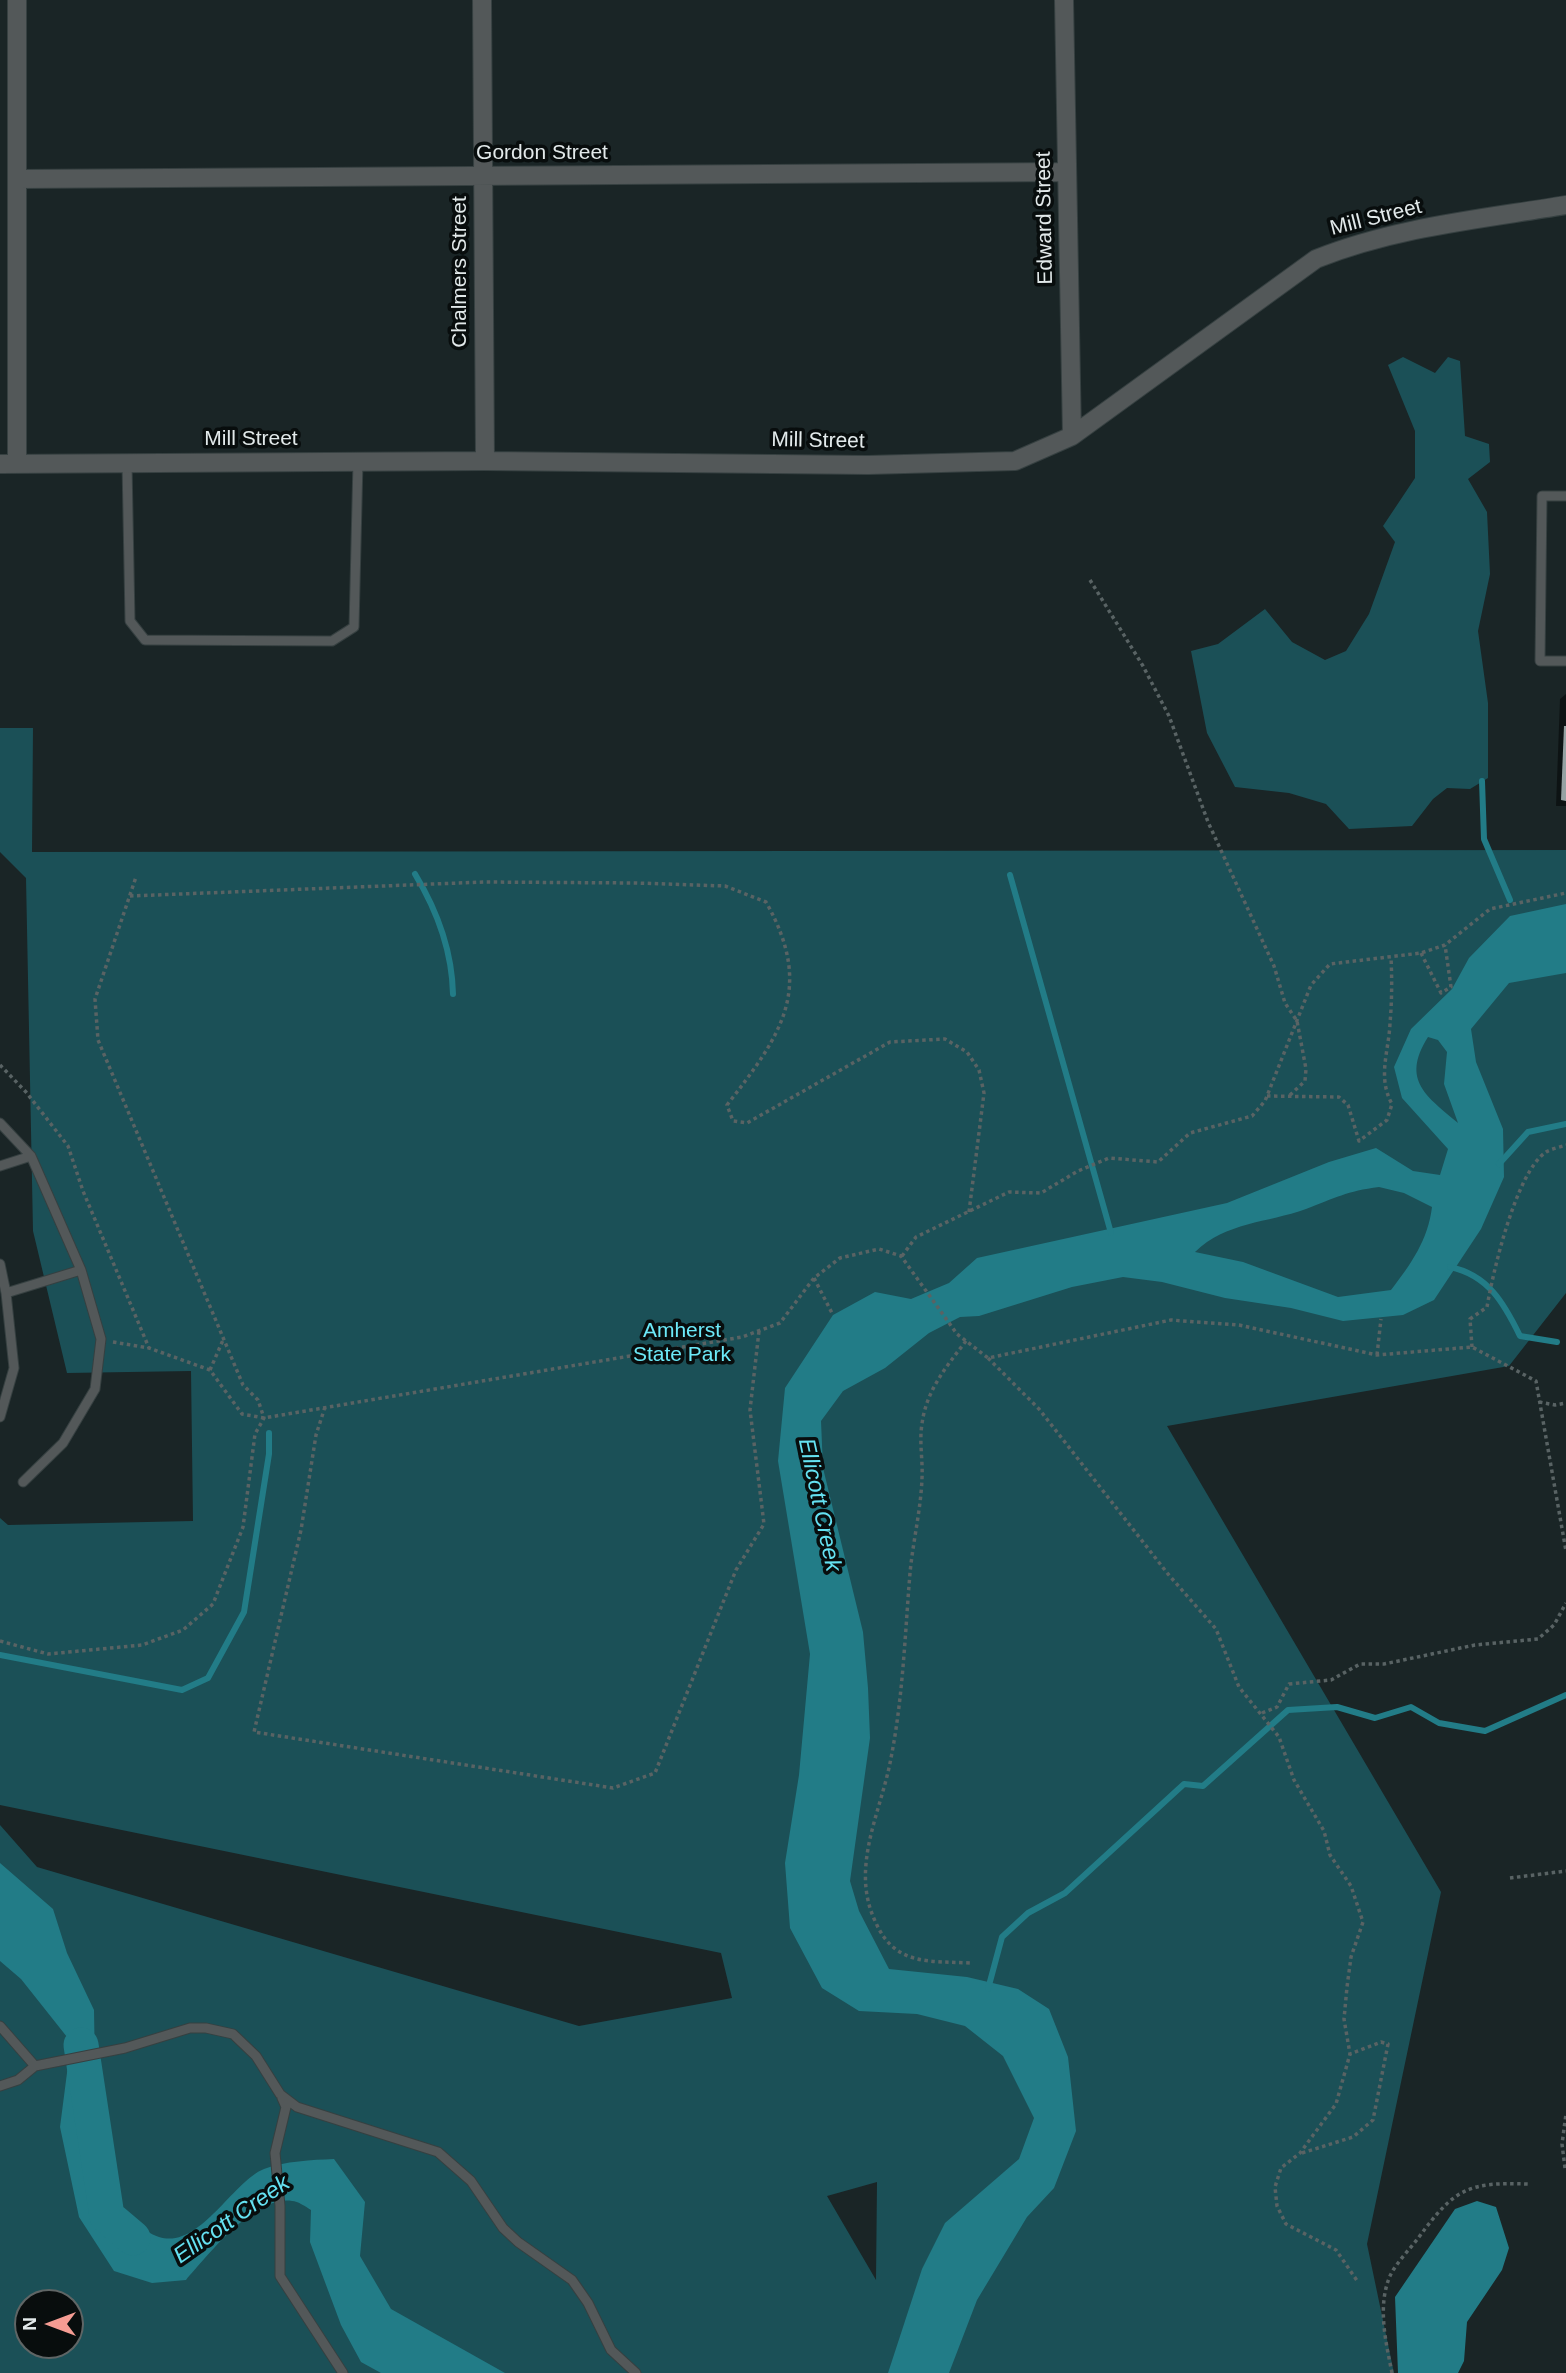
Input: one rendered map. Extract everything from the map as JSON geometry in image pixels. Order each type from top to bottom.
[{"type":"street","points":[[8,464],[18,179],[17,0]]},
{"type":"street","name":"Chalmers Street","points":[[482,0],[485,461]]},
{"type":"street","name":"Edward Street","points":[[1064,0],[1072,436]]},
{"type":"street","name":"Gordon Street","points":[[18,179],[1067,172]]},
{"type":"street","name":"Mill Street","points":[[8,464],[485,461],[868,465],[1015,461],[1072,436],[1316,259],[1362,241],[1398,233],[1566,205]]},
{"type":"lane","points":[[127,463],[130,621],[145,640],[332,641],[354,627],[358,461]]},
{"type":"lane","points":[[1566,496],[1542,496],[1540,661],[1566,661]]},
{"type":"lane","points":[[0,1123],[31,1156],[81,1270],[101,1339],[95,1389],[63,1443],[23,1482]]},
{"type":"lane","points":[[0,1166],[31,1156]]},
{"type":"lane","points":[[0,1264],[14,1368],[0,1417]]},
{"type":"lane","points":[[6,1293],[81,1270]]},
{"type":"lane","points":[[0,2026],[35,2066]]},
{"type":"lane","points":[[0,2086],[18,2080],[35,2066],[125,2048],[190,2028],[233,2034],[256,2056],[286,2107],[275,2154],[280,2207],[280,2276],[342,2373]]},
{"type":"lane","points":[[280,2094],[297,2107],[438,2152],[471,2181],[510,2235],[572,2280],[588,2303],[611,2350],[636,2373]]},
{"type":"lane","points":[[332,2373],[335,2362]]},
{"type":"path","points":[[1090,580],[1143,666],[1169,716],[1208,822],[1274,966],[1286,1003],[1297,1021],[1306,1069],[1305,1081],[1289,1096]]},
{"type":"path","points":[[0,1641],[48,1654],[142,1645],[183,1630],[213,1604],[243,1527],[255,1433],[264,1418],[258,1400],[243,1385],[99,1040],[95,999],[136,877]]},
{"type":"path","points":[[130,896],[484,882],[725,886],[766,902],[782,930],[791,997],[771,1048],[727,1105],[733,1121],[747,1122],[890,1042],[945,1039],[967,1052],[979,1070],[984,1093],[969,1212]]},
{"type":"path","points":[[901,1256],[916,1237],[1009,1192],[1041,1193],[1078,1171],[1109,1158],[1158,1162],[1190,1133],[1252,1116],[1267,1096],[1311,985],[1330,964],[1422,953],[1445,946],[1490,909],[1566,893]]},
{"type":"path","points":[[1422,953],[1440,993],[1451,987],[1445,946]]},
{"type":"path","points":[[1267,1096],[1339,1097],[1348,1105],[1359,1140],[1387,1120],[1392,1104],[1386,1093],[1383,1073],[1390,1028],[1391,957]]},
{"type":"path","points":[[0,1065],[68,1146],[83,1191],[149,1348]]},
{"type":"path","points":[[1472,1347],[1469,1319],[1487,1307],[1495,1262],[1526,1177],[1545,1153],[1566,1145]]},
{"type":"path","points":[[101,1339],[149,1348],[210,1370],[242,1414],[264,1418],[742,1337],[780,1323],[814,1278],[840,1258],[879,1249],[901,1256],[928,1290],[957,1334],[988,1359],[1039,1409],[1168,1574],[1216,1629],[1239,1687],[1279,1737],[1294,1780],[1324,1831],[1330,1855],[1351,1886],[1363,1922],[1351,1957],[1345,2008],[1350,2054],[1336,2105],[1300,2154],[1281,2168],[1276,2187],[1278,2207],[1286,2224],[1336,2250],[1358,2282]]},
{"type":"path","points":[[814,1278],[833,1315]]},
{"type":"path","points":[[1377,1355],[1381,1319]]},
{"type":"path","points":[[988,1359],[1171,1320],[1239,1325],[1377,1355],[1472,1347],[1536,1381],[1566,1551]]},
{"type":"path","points":[[325,1407],[316,1435],[301,1530],[254,1732],[614,1788],[655,1773],[736,1570],[764,1524],[750,1410],[758,1331]]},
{"type":"path","points":[[210,1370],[223,1339]]},
{"type":"path","points":[[966,1341],[936,1380],[922,1424],[922,1478],[910,1569],[904,1666],[891,1759],[868,1844],[864,1885],[876,1923],[894,1951],[906,1957],[971,1963]]},
{"type":"path","points":[[1539,1402],[1566,1404]]},
{"type":"path","points":[[1262,1713],[1277,1707],[1289,1684],[1331,1680],[1360,1664],[1384,1664],[1475,1645],[1538,1639],[1554,1625],[1566,1603]]},
{"type":"path","points":[[1510,1878],[1566,1871]]},
{"type":"path","points":[[1300,2154],[1353,2137],[1373,2120],[1388,2044],[1381,2042],[1350,2054]]},
{"type":"path","points":[[1565,2168],[1562,2144],[1566,2114]]},
{"type":"path","points":[[1392,2373],[1384,2338],[1386,2289],[1391,2274],[1441,2206],[1454,2195],[1487,2185],[1528,2184]]},
{"type":"green space","points":[[1403,357],[1435,373],[1448,357],[1460,361],[1465,436],[1489,444],[1490,462],[1468,479],[1487,512],[1490,574],[1478,631],[1488,703],[1488,778],[1470,789],[1447,788],[1433,799],[1412,826],[1349,829],[1326,804],[1289,793],[1235,787],[1207,733],[1191,651],[1218,644],[1265,609],[1292,642],[1325,660],[1346,651],[1369,614],[1395,542],[1383,526],[1415,478],[1415,431],[1388,365]]},
{"type":"green space","name":"Amherst State Park","points":[[0,728],[33,728],[32,852],[1566,850],[1566,1293],[1509,1366],[1167,1426],[1441,1892],[1367,2244],[1394,2373],[0,2373],[0,1825],[37,1867],[579,2026],[732,1998],[721,1953],[0,1805],[0,1518],[8,1525],[193,1521],[191,1371],[67,1373],[33,1231],[26,878],[0,852]],"holes":[[[877,2183],[876,2280],[827,2196]]]},
{"type":"water","points":[[1566,904],[1566,973],[1509,983],[1471,1029],[1476,1062],[1503,1129],[1504,1177],[1481,1229],[1434,1300],[1403,1315],[1343,1321],[1291,1308],[1225,1298],[1162,1282],[1123,1277],[1072,1287],[979,1316],[960,1317],[929,1333],[885,1368],[843,1391],[821,1421],[823,1468],[863,1632],[868,1688],[870,1738],[850,1881],[859,1911],[889,1969],[967,1977],[1018,1989],[1049,2009],[1068,2057],[1076,2131],[1054,2188],[1027,2217],[977,2300],[949,2373],[888,2373],[922,2269],[945,2223],[1019,2159],[1034,2118],[1003,2056],[965,2026],[917,2014],[859,2011],[822,1988],[790,1928],[785,1863],[799,1775],[810,1654],[778,1461],[785,1388],[833,1315],[875,1292],[911,1299],[949,1283],[977,1258],[1227,1203],[1329,1162],[1376,1148],[1413,1171],[1440,1175],[1448,1149],[1402,1098],[1394,1067],[1411,1029],[1452,989],[1469,958],[1510,916]],"holes":[[[1428,1037],[1438,1040],[1447,1052],[1444,1084],[1458,1123],[1428,1096],[1417,1077],[1420,1052]],[[1379,1187],[1404,1193],[1432,1207],[1427,1230],[1418,1251],[1391,1290],[1338,1297],[1243,1262],[1195,1252],[1207,1242],[1233,1229],[1291,1214],[1349,1193]]]},
{"type":"water","points":[[0,1863],[53,1909],[67,1953],[94,2010],[95,2070],[81,2120],[95,2195],[152,2234],[174,2238],[188,2234],[202,2224],[252,2176],[264,2169],[308,2160],[334,2159],[365,2202],[360,2256],[391,2309],[505,2373],[381,2373],[361,2362],[341,2325],[310,2242],[311,2210],[294,2201],[263,2207],[248,2217],[219,2242],[186,2280],[152,2283],[114,2271],[79,2217],[60,2127],[71,2042],[21,1979],[0,1961]]},
{"type":"water","points":[[1477,2201],[1496,2207],[1509,2248],[1502,2270],[1467,2322],[1464,2361],[1458,2373],[1398,2373],[1395,2297],[1455,2209]]},
{"type":"building","points":[[1566,726],[1566,801],[1561,800]]},
{"type":"waterway","points":[[1482,781],[1484,839],[1510,900]]},
{"type":"waterway","points":[[415,874],[447,947],[453,994]]},
{"type":"waterway","points":[[1010,875],[1111,1233]]},
{"type":"waterway","points":[[1499,1164],[1528,1132],[1566,1124]]},
{"type":"waterway","points":[[1450,1267],[1485,1284],[1508,1312],[1520,1336],[1557,1342]]},
{"type":"waterway","points":[[0,1655],[182,1690],[208,1678],[244,1612],[269,1454],[269,1433]]},
{"type":"waterway","points":[[988,1989],[1002,1937],[1028,1913],[1065,1893],[1184,1784],[1203,1786],[1288,1710],[1337,1707],[1375,1718],[1411,1707],[1439,1723],[1485,1731],[1566,1695]]},
{"type":"waterway","name":"Ellicott Creek","points":[[81,2045],[107,2216],[133,2238]]}]
